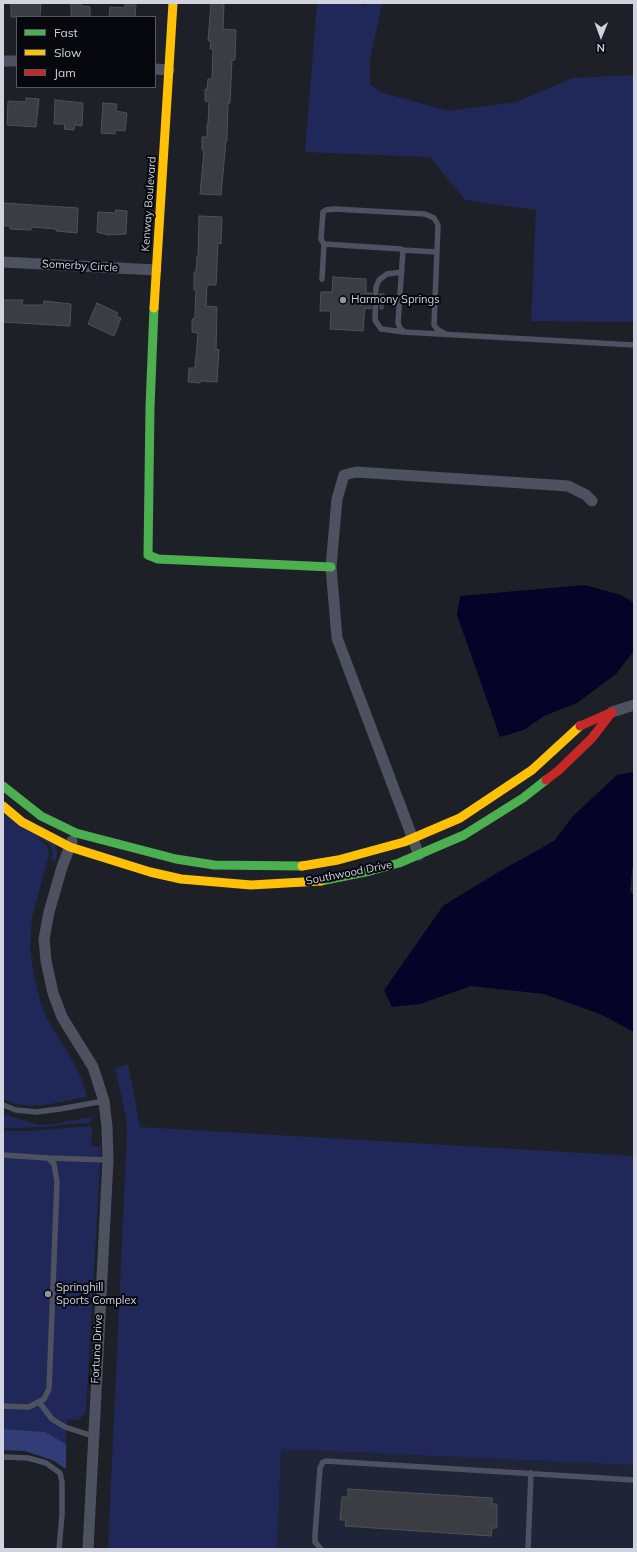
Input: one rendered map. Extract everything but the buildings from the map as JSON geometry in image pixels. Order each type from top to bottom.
[{"type":"street","name":"Kenway Boulevard","points":[[173,3],[156,270],[150,407],[148,555],[158,559],[331,567]]},
{"type":"street","points":[[3,61],[16,61]]},
{"type":"street","points":[[156,69],[169,70]]},
{"type":"street","name":"Somerby Circle","points":[[3,262],[156,270]]},
{"type":"street","points":[[419,855],[337,638],[331,567],[336,499],[344,475],[356,472],[568,486],[586,494],[592,501]]},
{"type":"street","name":"Southwood Drive","points":[[3,786],[41,816],[76,832],[176,859],[214,865],[299,867],[338,860],[412,838],[460,818],[532,770],[578,726],[634,705]]},
{"type":"street","name":"Southwood Drive","points":[[3,806],[22,822],[70,848],[150,872],[181,878],[251,884],[322,881],[370,871],[398,863],[464,835],[523,798],[559,770],[592,738],[612,712]]},
{"type":"street","name":"Fortuna Drive","points":[[76,832],[62,867],[49,912],[44,939],[46,961],[53,993],[62,1017],[93,1067],[104,1101],[107,1127],[108,1160],[88,1549]]},
{"type":"lane","points":[[322,279],[324,244],[321,239],[322,215],[326,210],[334,209],[425,214],[434,218],[438,225],[434,325],[438,330],[446,334]]},
{"type":"lane","points":[[324,244],[401,248],[403,250],[437,252]]},
{"type":"lane","points":[[403,250],[398,323],[404,332]]},
{"type":"lane","points":[[402,272],[387,274],[377,283],[375,320],[381,329],[404,332],[634,345]]},
{"type":"lane","points":[[3,1106],[16,1110],[36,1112],[104,1101]]},
{"type":"lane","points":[[3,1155],[108,1160]]},
{"type":"lane","points":[[3,1406],[29,1408],[44,1399],[49,1389],[54,1300],[57,1182],[54,1164],[48,1158]]},
{"type":"lane","points":[[39,1402],[52,1419],[65,1427],[93,1436]]},
{"type":"lane","points":[[3,1457],[28,1458],[46,1463],[60,1473],[62,1482],[62,1508],[59,1549]]},
{"type":"lane","points":[[321,1549],[315,1542],[315,1535],[320,1468],[323,1462],[330,1461],[634,1480]]},
{"type":"lane","points":[[528,1549],[531,1473]]},
{"type":"shaded area","points":[[317,3],[360,3],[362,7],[368,3],[382,3],[370,60],[370,85],[383,93],[449,111],[516,102],[573,78],[634,75],[634,322],[531,321],[536,210],[465,200],[430,157],[305,152]]},
{"type":"shaded area","points":[[585,585],[621,595],[634,603],[634,651],[616,674],[577,703],[544,716],[524,730],[500,737],[457,615],[460,596]]},
{"type":"shaded area","points":[[632,772],[634,775],[634,853],[630,891],[634,896],[634,1032],[600,1014],[544,994],[471,986],[420,1004],[392,1007],[384,990],[443,906],[495,874],[554,841],[573,816],[617,775]]},
{"type":"shaded area","points":[[3,813],[55,845],[57,851],[56,861],[51,860],[53,853],[50,845],[39,837],[39,839],[48,848],[49,854],[32,917],[30,948],[33,971],[40,1001],[46,1017],[73,1061],[82,1080],[87,1097],[33,1106],[15,1104],[3,1099]]},
{"type":"shaded area","points":[[128,1064],[140,1127],[634,1156],[634,1465],[281,1449],[277,1549],[108,1549],[127,1131],[126,1117],[115,1068]]},
{"type":"shaded area","points":[[3,1114],[39,1125],[54,1124],[91,1117],[91,1123],[46,1127],[3,1128]]},
{"type":"shaded area","name":"Springhill Sports Complex","points":[[92,1126],[91,1146],[101,1147],[86,1412],[79,1420],[67,1419],[66,1444],[45,1432],[3,1429],[3,1131],[33,1131]]},
{"type":"shaded area","points":[[3,1429],[45,1432],[66,1444],[66,1469],[52,1460],[25,1451],[3,1450]]},
{"type":"shaded area","points":[[281,1449],[634,1465],[634,1549],[278,1549]]},
{"type":"traffic: fast","points":[[154,308],[150,407],[148,555],[158,559],[331,567]]},
{"type":"traffic: fast","points":[[321,881],[370,871],[399,863],[464,835],[523,798],[546,780]]},
{"type":"traffic: fast","points":[[3,786],[41,816],[76,833],[176,859],[214,865],[302,866]]},
{"type":"traffic: slow","points":[[154,308],[173,3]]},
{"type":"traffic: slow","points":[[302,866],[338,860],[404,842],[460,818],[532,770],[580,726]]},
{"type":"traffic: slow","points":[[3,806],[22,822],[70,847],[150,872],[181,879],[251,885],[321,881]]},
{"type":"traffic: jam","points":[[546,780],[559,770],[592,738],[612,712],[580,726]]},
{"type":"place","name":"Harmony Springs","points":[[343,300]]},
{"type":"place","name":"Springhill Sports Complex","points":[[48,1294]]}]
